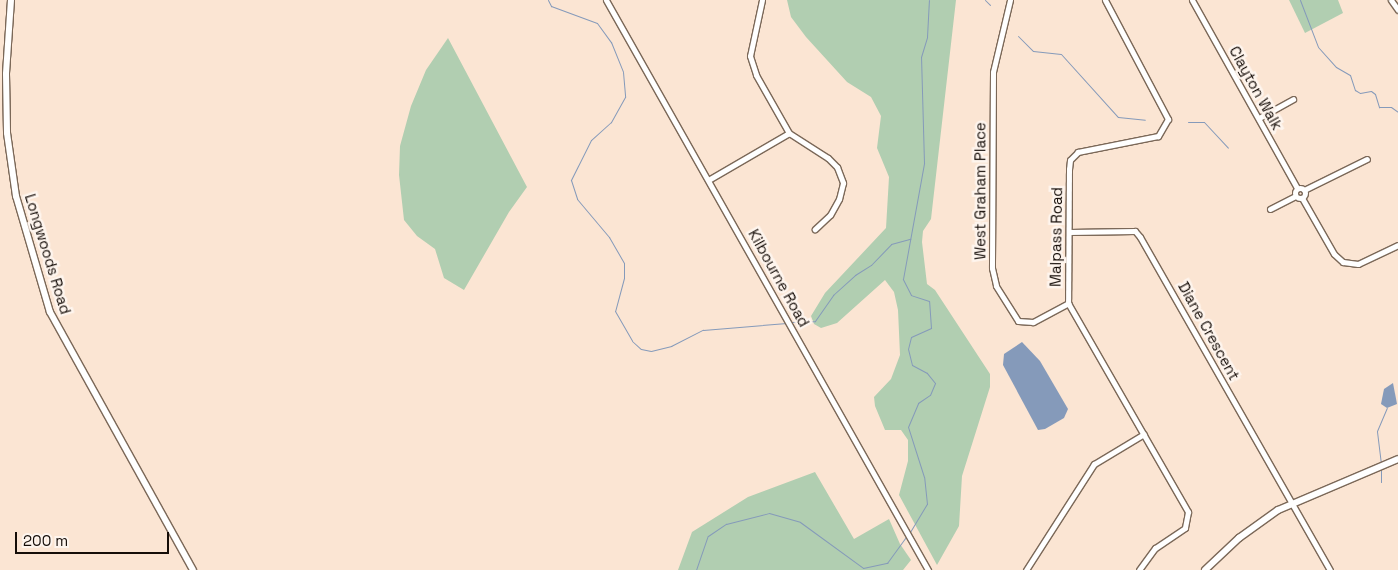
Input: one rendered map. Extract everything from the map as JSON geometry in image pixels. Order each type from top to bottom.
[{"type":"main road","name":"Longwoods Road","points":[[11,0],[3,74],[7,133],[16,196],[50,312],[193,570]]},
{"type":"main road","points":[[1205,570],[1239,538],[1291,503],[1398,459]]},
{"type":"street","name":"Kilbourne Road","points":[[606,0],[710,180],[928,570]]},
{"type":"street","points":[[762,0],[750,56],[756,75],[789,133],[828,158],[837,167],[843,183],[839,199],[830,215],[815,230]]},
{"type":"street","name":"West Graham Place","points":[[1010,0],[993,72],[992,268],[996,286],[1018,321],[1033,322],[1068,303]]},
{"type":"street","name":"Clayton Walk","points":[[1192,0],[1297,188]]},
{"type":"street","points":[[1391,0],[1398,10]]},
{"type":"street","name":"Malpass Road","points":[[1108,1],[1168,119],[1158,136],[1078,152],[1070,160],[1068,303],[1188,512],[1185,528],[1155,548],[1139,570]]},
{"type":"street","points":[[1259,118],[1293,99]]},
{"type":"street","points":[[710,180],[789,133]]},
{"type":"street","points":[[1295,196],[1297,188],[1304,190],[1367,159]]},
{"type":"street","points":[[1304,190],[1302,198],[1334,254],[1343,262],[1358,264],[1398,245]]},
{"type":"street","points":[[1270,209],[1295,196],[1302,198]]},
{"type":"street","name":"Diane Crescent","points":[[1069,232],[1135,231],[1140,237],[1291,503]]},
{"type":"street","points":[[1026,570],[1094,464],[1144,434]]},
{"type":"street","points":[[1291,503],[1330,570]]},
{"type":"green space","points":[[787,0],[956,0],[931,219],[923,231],[922,242],[927,284],[935,290],[990,374],[990,387],[962,476],[959,526],[937,565],[899,495],[908,461],[908,440],[901,430],[885,430],[875,406],[874,397],[891,379],[900,355],[898,310],[894,292],[885,280],[837,323],[821,328],[814,324],[811,316],[825,293],[886,228],[889,177],[877,148],[881,116],[871,97],[847,82],[806,37],[791,17]]},
{"type":"green space","points":[[1289,0],[1338,0],[1343,13],[1305,33]]},
{"type":"green space","points":[[448,38],[527,187],[509,212],[464,290],[444,278],[435,249],[417,236],[404,220],[399,175],[400,146],[411,106],[426,70]]},
{"type":"green space","points":[[815,472],[854,539],[889,519],[900,544],[911,560],[903,570],[678,570],[692,532],[748,497]]},
{"type":"water","points":[[1022,342],[1040,361],[1068,409],[1064,418],[1045,429],[1038,430],[1003,365],[1004,354]]},
{"type":"water","points":[[1393,383],[1397,404],[1387,408],[1381,404],[1384,389]]},
{"type":"waterway","points":[[548,0],[551,6],[597,23],[611,42],[623,72],[625,97],[611,122],[591,140],[571,180],[577,199],[609,237],[624,263],[624,278],[615,311],[632,341],[641,349],[651,351],[671,346],[703,330],[787,323]]},
{"type":"waterway","points":[[910,532],[927,504],[924,477],[908,427],[918,403],[930,395],[935,383],[927,373],[912,365],[908,349],[911,337],[931,328],[929,301],[911,295],[903,279],[924,163],[921,57],[927,37],[929,0]]},
{"type":"waterway","points":[[985,0],[990,5]]},
{"type":"waterway","points":[[1300,0],[1318,47],[1336,67],[1350,75],[1355,90],[1360,93],[1371,91],[1375,94],[1379,107],[1391,107],[1398,112]]},
{"type":"waterway","points":[[1018,36],[1033,51],[1061,54],[1118,117],[1145,120]]},
{"type":"waterway","points":[[1188,122],[1204,122],[1228,148]]},
{"type":"waterway","points":[[791,322],[815,321],[833,295],[855,275],[871,265],[891,244],[910,239]]},
{"type":"waterway","points":[[1381,464],[1377,431],[1387,408]]},
{"type":"waterway","points":[[1381,470],[1381,482]]},
{"type":"waterway","points":[[696,570],[708,536],[726,524],[769,513],[800,522],[863,568],[887,563],[907,535]]}]
